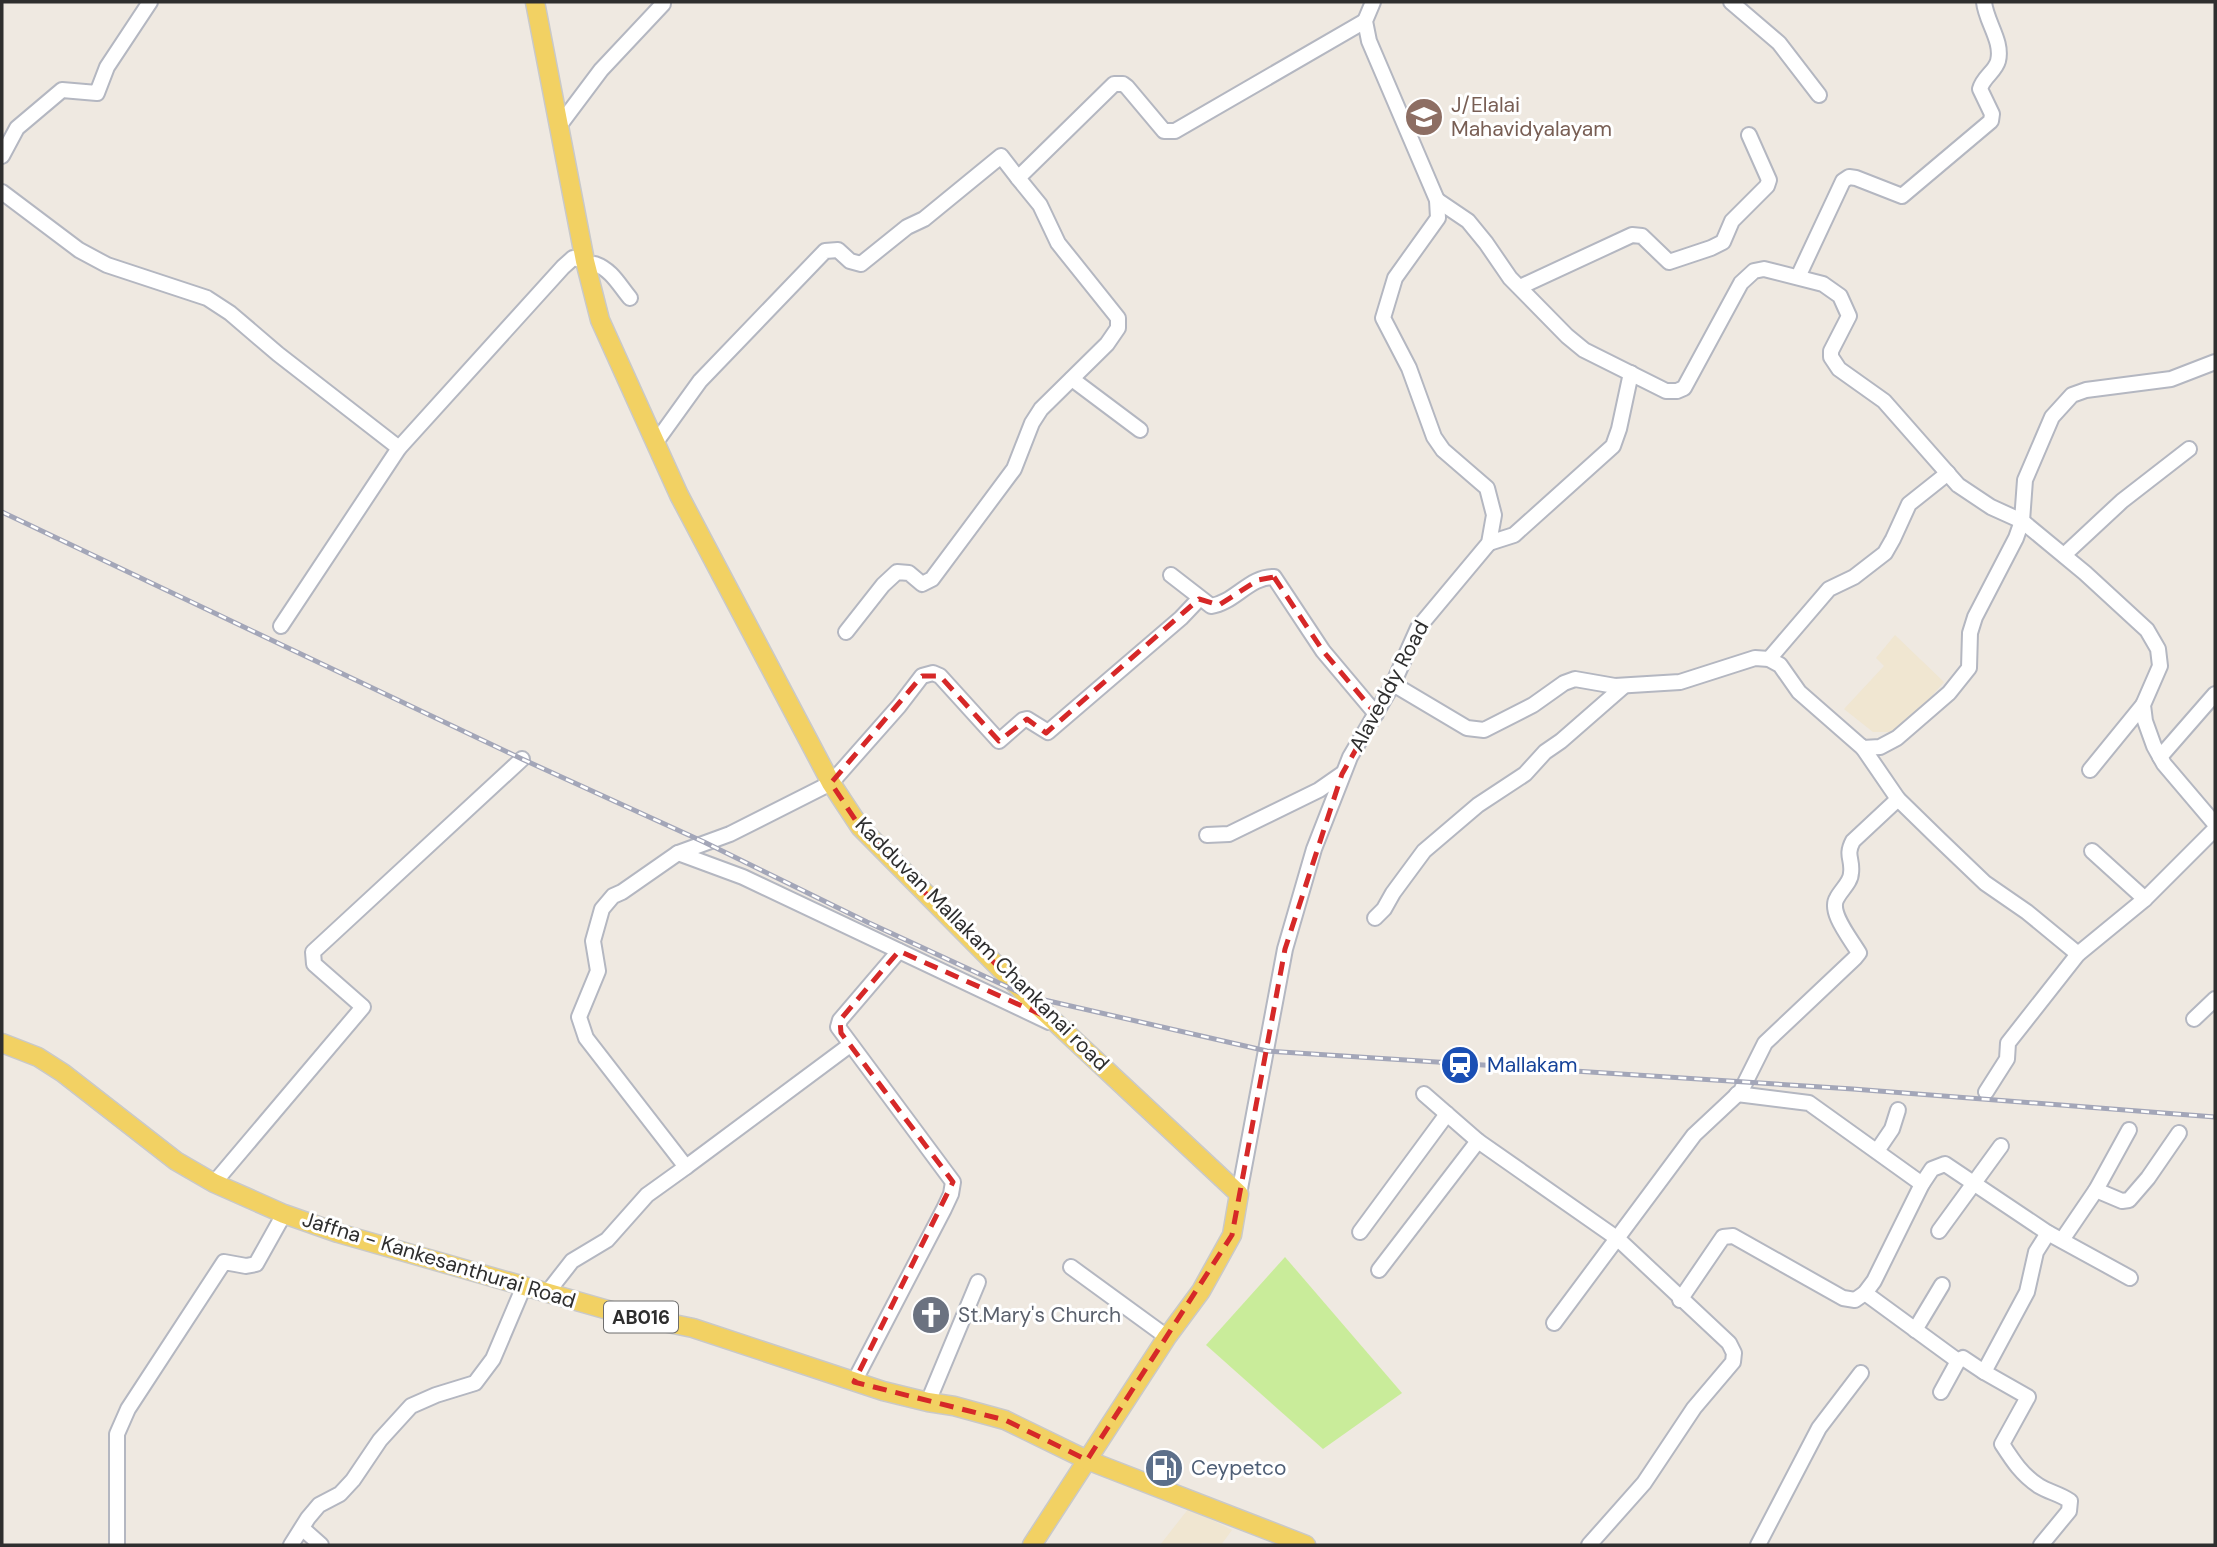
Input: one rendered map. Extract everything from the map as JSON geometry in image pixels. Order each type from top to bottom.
[{"type":"main road","name":"Kadduvan Mallakam Chankanai road","points":[[535,2],[586,266],[600,320],[679,495],[831,783],[860,827],[1063,1029],[1240,1194]]},
{"type":"main road","name":"Jaffna - Kankesanthurai Road","points":[[2,1043],[38,1057],[63,1073],[176,1161],[214,1182],[284,1214],[338,1233],[615,1312],[693,1328],[854,1382],[1005,1420],[1087,1460],[1306,1545]]},
{"type":"main road","points":[[1032,1545],[1167,1337],[1201,1291],[1232,1236],[1240,1194]]},
{"type":"street","points":[[2,156],[17,128],[62,90],[97,93],[107,67],[150,2]]},
{"type":"street","points":[[559,126],[601,69],[663,2]]},
{"type":"street","points":[[1018,178],[1114,84],[1127,87],[1164,131],[1175,131],[1364,21],[1373,2]]},
{"type":"street","points":[[1798,278],[1843,181],[1849,177],[1856,178],[1902,196],[1992,121],[1992,114],[1980,85],[1997,65],[2000,49],[1985,12],[1984,2]]},
{"type":"street","points":[[1736,3],[1779,43],[1819,95]]},
{"type":"street","points":[[1364,21],[1368,41],[1437,200],[1438,219],[1395,278],[1383,318],[1409,368],[1427,422],[1438,444],[1487,488],[1494,515],[1489,543],[1514,535],[1613,446],[1631,373]]},
{"type":"street","points":[[1520,288],[1632,235],[1642,236],[1669,262],[1723,242],[1732,221],[1767,186],[1769,180],[1749,135]]},
{"type":"street","points":[[656,442],[700,380],[825,251],[838,250],[850,261],[860,264],[907,227],[923,219],[1001,156],[1040,205],[1058,243],[1118,318],[1118,328],[1107,344],[1041,409],[1032,423],[1014,469],[932,579],[922,583],[909,573],[897,572],[883,585],[846,632]]},
{"type":"street","points":[[2,192],[79,250],[107,265],[207,298],[399,448]]},
{"type":"street","points":[[1437,200],[1468,221],[1520,288],[1567,336],[1584,350],[1666,391],[1685,388],[1741,283],[1754,271],[1764,270],[1823,284],[1840,296],[1849,316],[1831,351],[1833,362],[1839,369],[1884,401],[1972,497],[2022,521],[2064,555],[2147,630],[2158,649],[2160,666],[2143,705],[2090,770]]},
{"type":"street","points":[[281,626],[399,448],[563,267],[573,258],[586,266],[595,264],[603,267],[610,272],[629,298]]},
{"type":"street","points":[[1863,748],[1880,747],[1897,738],[1949,693],[1969,668],[1970,633],[1975,617],[2016,538],[2022,521],[2025,480],[2052,417],[2072,394],[2171,379],[2215,362]]},
{"type":"street","points":[[1072,379],[1140,430]]},
{"type":"street","points":[[2064,555],[2122,501],[2189,449]]},
{"type":"street","points":[[1769,659],[1829,589],[1854,577],[1885,553],[1909,504],[1948,473]]},
{"type":"street","name":"Alaveddy Road","points":[[1240,1194],[1285,949],[1314,849],[1342,774],[1393,684],[1418,628],[1489,543]]},
{"type":"street","points":[[1171,575],[1211,606],[1219,605],[1258,580],[1274,577],[1323,651],[1376,714]]},
{"type":"street","points":[[686,1167],[586,1038],[579,1017],[598,971],[593,941],[601,909],[613,896],[678,853],[730,834],[831,783],[922,676],[933,673],[940,676],[999,741],[1027,719],[1048,732],[1181,618],[1199,599]]},
{"type":"street","points":[[1393,684],[1468,728],[1484,730],[1533,705],[1564,683],[1575,679],[1624,686],[1680,682],[1755,658],[1769,659],[1780,665],[1799,692],[1863,748],[1898,799],[1985,883],[2027,912],[2078,954]]},
{"type":"street","points":[[1375,918],[1424,851],[1478,805],[1525,774],[1545,752],[1562,741],[1624,686]]},
{"type":"street","points":[[2160,757],[2215,694]]},
{"type":"street","points":[[1986,1092],[2007,1059],[2008,1043],[2078,954],[2145,899],[2215,823],[2160,757],[2145,721],[2143,705]]},
{"type":"street","points":[[214,1182],[363,1007],[314,964],[313,952],[522,759]]},
{"type":"street","points":[[1207,835],[1229,834],[1319,790],[1342,774]]},
{"type":"street","points":[[1553,1324],[1694,1135],[1737,1094],[1765,1043],[1859,953],[1833,909],[1834,901],[1852,872],[1849,849],[1853,841],[1898,799]]},
{"type":"street","points":[[2092,851],[2145,899]]},
{"type":"street","points":[[678,853],[743,877],[1063,1029]]},
{"type":"street","points":[[854,1382],[944,1209],[953,1182],[838,1027],[840,1020],[899,951]]},
{"type":"street","points":[[2194,1019],[2215,999]]},
{"type":"street","points":[[547,1293],[572,1261],[607,1240],[647,1195],[850,1045]]},
{"type":"street","points":[[1424,1094],[1478,1141],[1618,1239],[1680,1300],[1729,1343],[1734,1353],[1733,1362],[1695,1408],[1644,1483],[1589,1545]]},
{"type":"street","points":[[1737,1094],[1809,1103],[1922,1184]]},
{"type":"street","points":[[1877,1151],[1892,1129],[1898,1110]]},
{"type":"street","points":[[1360,1233],[1447,1114]]},
{"type":"street","points":[[1984,1372],[2027,1292],[2036,1252],[2055,1236],[2096,1190],[2129,1130]]},
{"type":"street","points":[[2096,1190],[2122,1201],[2129,1200],[2179,1133]]},
{"type":"street","points":[[1379,1270],[1478,1141]]},
{"type":"street","points":[[1939,1231],[2001,1146]]},
{"type":"street","points":[[1680,1300],[1723,1237],[1733,1236],[1843,1298],[1855,1300],[1865,1293],[1874,1281],[1922,1184],[1932,1169],[1945,1164],[2055,1236],[2130,1278]]},
{"type":"street","points":[[117,1545],[117,1434],[128,1409],[225,1262],[246,1266],[256,1264],[284,1214]]},
{"type":"street","points":[[1070,1267],[1167,1337]]},
{"type":"street","points":[[928,1402],[978,1282]]},
{"type":"street","points":[[1915,1330],[1941,1285]]},
{"type":"street","points":[[292,1545],[308,1518],[319,1506],[340,1494],[353,1480],[366,1457],[411,1406],[475,1382],[493,1359],[524,1286]]},
{"type":"street","points":[[1865,1293],[1958,1361]]},
{"type":"street","points":[[1941,1392],[1958,1361],[1963,1358],[2028,1397],[2002,1444],[2020,1471],[2042,1488],[2059,1493],[2070,1501],[2069,1511],[2041,1545]]},
{"type":"street","points":[[1758,1545],[1819,1428],[1861,1373]]},
{"type":"street","points":[[303,1529],[321,1545]]},
{"type":"highlighted area","points":[[1274,577],[1323,651],[1376,714],[1342,774],[1285,949],[1232,1235],[1087,1460],[1005,1420],[854,1382],[953,1182],[841,1033],[840,1020],[899,951],[1049,1018],[860,827],[831,783],[922,676],[940,676],[999,741],[1027,719],[1046,733],[1199,599],[1219,605],[1258,580]]},
{"type":"shaded area","points":[[1895,635],[1944,682],[1907,724],[1889,732],[1873,732],[1844,709],[1884,666],[1876,658]]},
{"type":"shaded area","points":[[1189,1508],[1232,1530],[1221,1545],[1160,1545]]},
{"type":"green space","points":[[1285,1257],[1402,1393],[1323,1449],[1206,1345]]},
{"type":"railway","points":[[2,512],[1027,996],[1267,1051],[1853,1089],[2215,1117]]},
{"type":"place","name":"J/Elalai Mahavidyalayam","points":[[1424,117]]},
{"type":"place","name":"Mallakam","points":[[1460,1065]]},
{"type":"place","name":"St.Mary's Church","points":[[931,1315]]},
{"type":"place","name":"Ceypetco","points":[[1164,1468]]}]
